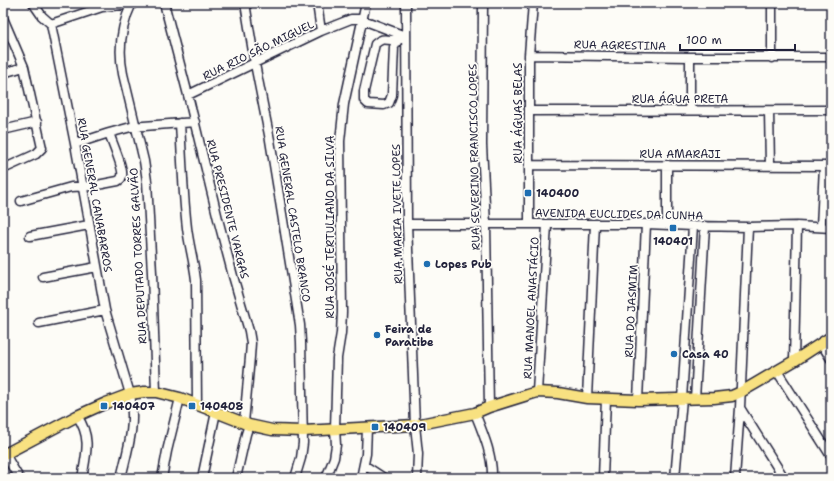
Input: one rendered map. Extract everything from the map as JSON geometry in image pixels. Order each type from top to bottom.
[{"type":"main road","points":[[4,455],[77,416],[130,394],[144,392],[156,392],[180,398],[247,424],[272,430],[303,431],[415,425],[476,413],[489,407],[537,392],[558,393],[587,398],[638,400],[696,399],[732,396],[794,361],[831,337]]},
{"type":"street","points":[[33,3],[42,16],[51,24],[102,7],[131,3]]},
{"type":"street","name":"RUA DEPUTADO TORRES GALVÃO","points":[[131,3],[122,31],[120,54],[123,74],[144,161],[147,181],[156,392]]},
{"type":"street","name":"RUA PRESIDENTE VARGAS","points":[[164,3],[195,122],[218,219],[246,318],[251,343],[246,434],[236,478]]},
{"type":"street","name":"RUA GENERAL CASTELO BRANCO","points":[[244,3],[270,140],[300,325],[303,431],[302,453],[295,478]]},
{"type":"street","points":[[317,3],[321,31]]},
{"type":"street","name":"RUA JOSÉ TERTULIANO DA SILVA","points":[[326,478],[331,466],[336,445],[337,358],[341,334],[342,312],[340,141],[344,104],[366,3]]},
{"type":"street","name":"RUA MARIA IVETE LOPES","points":[[406,3],[407,224],[415,425],[418,454],[417,478]]},
{"type":"street","name":"RUA SEVERINO FRANCISCO LOPES","points":[[483,3],[482,144],[486,225],[489,407]]},
{"type":"street","name":"RUA ÁGUAS BELAS","points":[[529,224],[530,55],[533,3]]},
{"type":"street","points":[[772,3],[772,58]]},
{"type":"street","points":[[3,18],[24,67],[42,148],[36,154],[3,169]]},
{"type":"street","name":"RUA RIO SÃO MIGUEL","points":[[188,95],[321,31],[351,20],[362,20],[405,36]]},
{"type":"street","name":"RUA GENERAL CANABARROS","points":[[51,24],[75,144],[105,310],[130,394],[132,407],[132,429],[121,478]]},
{"type":"street","points":[[398,40],[379,40],[374,44],[364,91],[364,100],[368,104],[389,104],[392,95],[394,47],[398,40],[405,36]]},
{"type":"street","name":"RUA AGRESTINA","points":[[530,55],[772,58],[831,57]]},
{"type":"street","points":[[690,57],[690,110]]},
{"type":"street","points":[[3,73],[24,67]]},
{"type":"street","points":[[769,110],[770,166]]},
{"type":"street","name":"RUA ÁGUA PRETA","points":[[529,111],[831,110]]},
{"type":"street","points":[[3,130],[37,122]]},
{"type":"street","points":[[75,144],[126,128],[195,122]]},
{"type":"street","points":[[180,123],[187,228],[196,280],[197,405]]},
{"type":"street","points":[[21,201],[71,187],[92,186],[120,180],[122,177],[122,170],[109,133]]},
{"type":"street","name":"RUA AMARAJI","points":[[529,165],[827,166]]},
{"type":"street","points":[[667,165],[667,225]]},
{"type":"street","points":[[821,228],[827,166]]},
{"type":"street","name":"AVENIDA EUCLIDES DA CUNHA","points":[[407,224],[646,224],[748,227],[797,226],[831,228]]},
{"type":"street","points":[[587,398],[595,224]]},
{"type":"street","name":"RUA DO JASMIM","points":[[638,400],[646,224]]},
{"type":"street","points":[[30,236],[89,225]]},
{"type":"street","name":"RUA MANOEL ANASTÁCIO","points":[[537,392],[547,225]]},
{"type":"street","points":[[674,478],[682,399],[693,226]]},
{"type":"street","points":[[696,399],[705,226]]},
{"type":"street","points":[[794,361],[797,226]]},
{"type":"street","points":[[735,478],[741,392],[748,227]]},
{"type":"street","points":[[43,277],[97,268]]},
{"type":"street","points":[[39,322],[105,310]]},
{"type":"street","points":[[821,343],[831,359]]},
{"type":"street","points":[[777,370],[831,456]]},
{"type":"street","points":[[162,478],[180,398]]},
{"type":"street","points":[[603,478],[606,399]]},
{"type":"street","points":[[740,408],[784,478]]},
{"type":"street","points":[[202,478],[216,412]]},
{"type":"street","points":[[476,413],[486,442],[492,478]]},
{"type":"street","points":[[77,416],[85,433],[87,445],[82,478]]},
{"type":"street","points":[[361,478],[366,454],[367,428]]},
{"type":"street","points":[[4,455],[19,478]]},
{"type":"street","points":[[364,466],[384,478]]},
{"type":"place","name":"140400","points":[[528,193]]},
{"type":"place","name":"140401","points":[[673,228]]},
{"type":"place","name":"Lopes Pub","points":[[427,264]]},
{"type":"place","name":"Feira de Paratibe","points":[[377,335]]},
{"type":"place","name":"Casa 40","points":[[674,354]]},
{"type":"place","name":"140407","points":[[104,406]]},
{"type":"place","name":"140408","points":[[192,406]]},
{"type":"place","name":"140409","points":[[375,427]]}]
